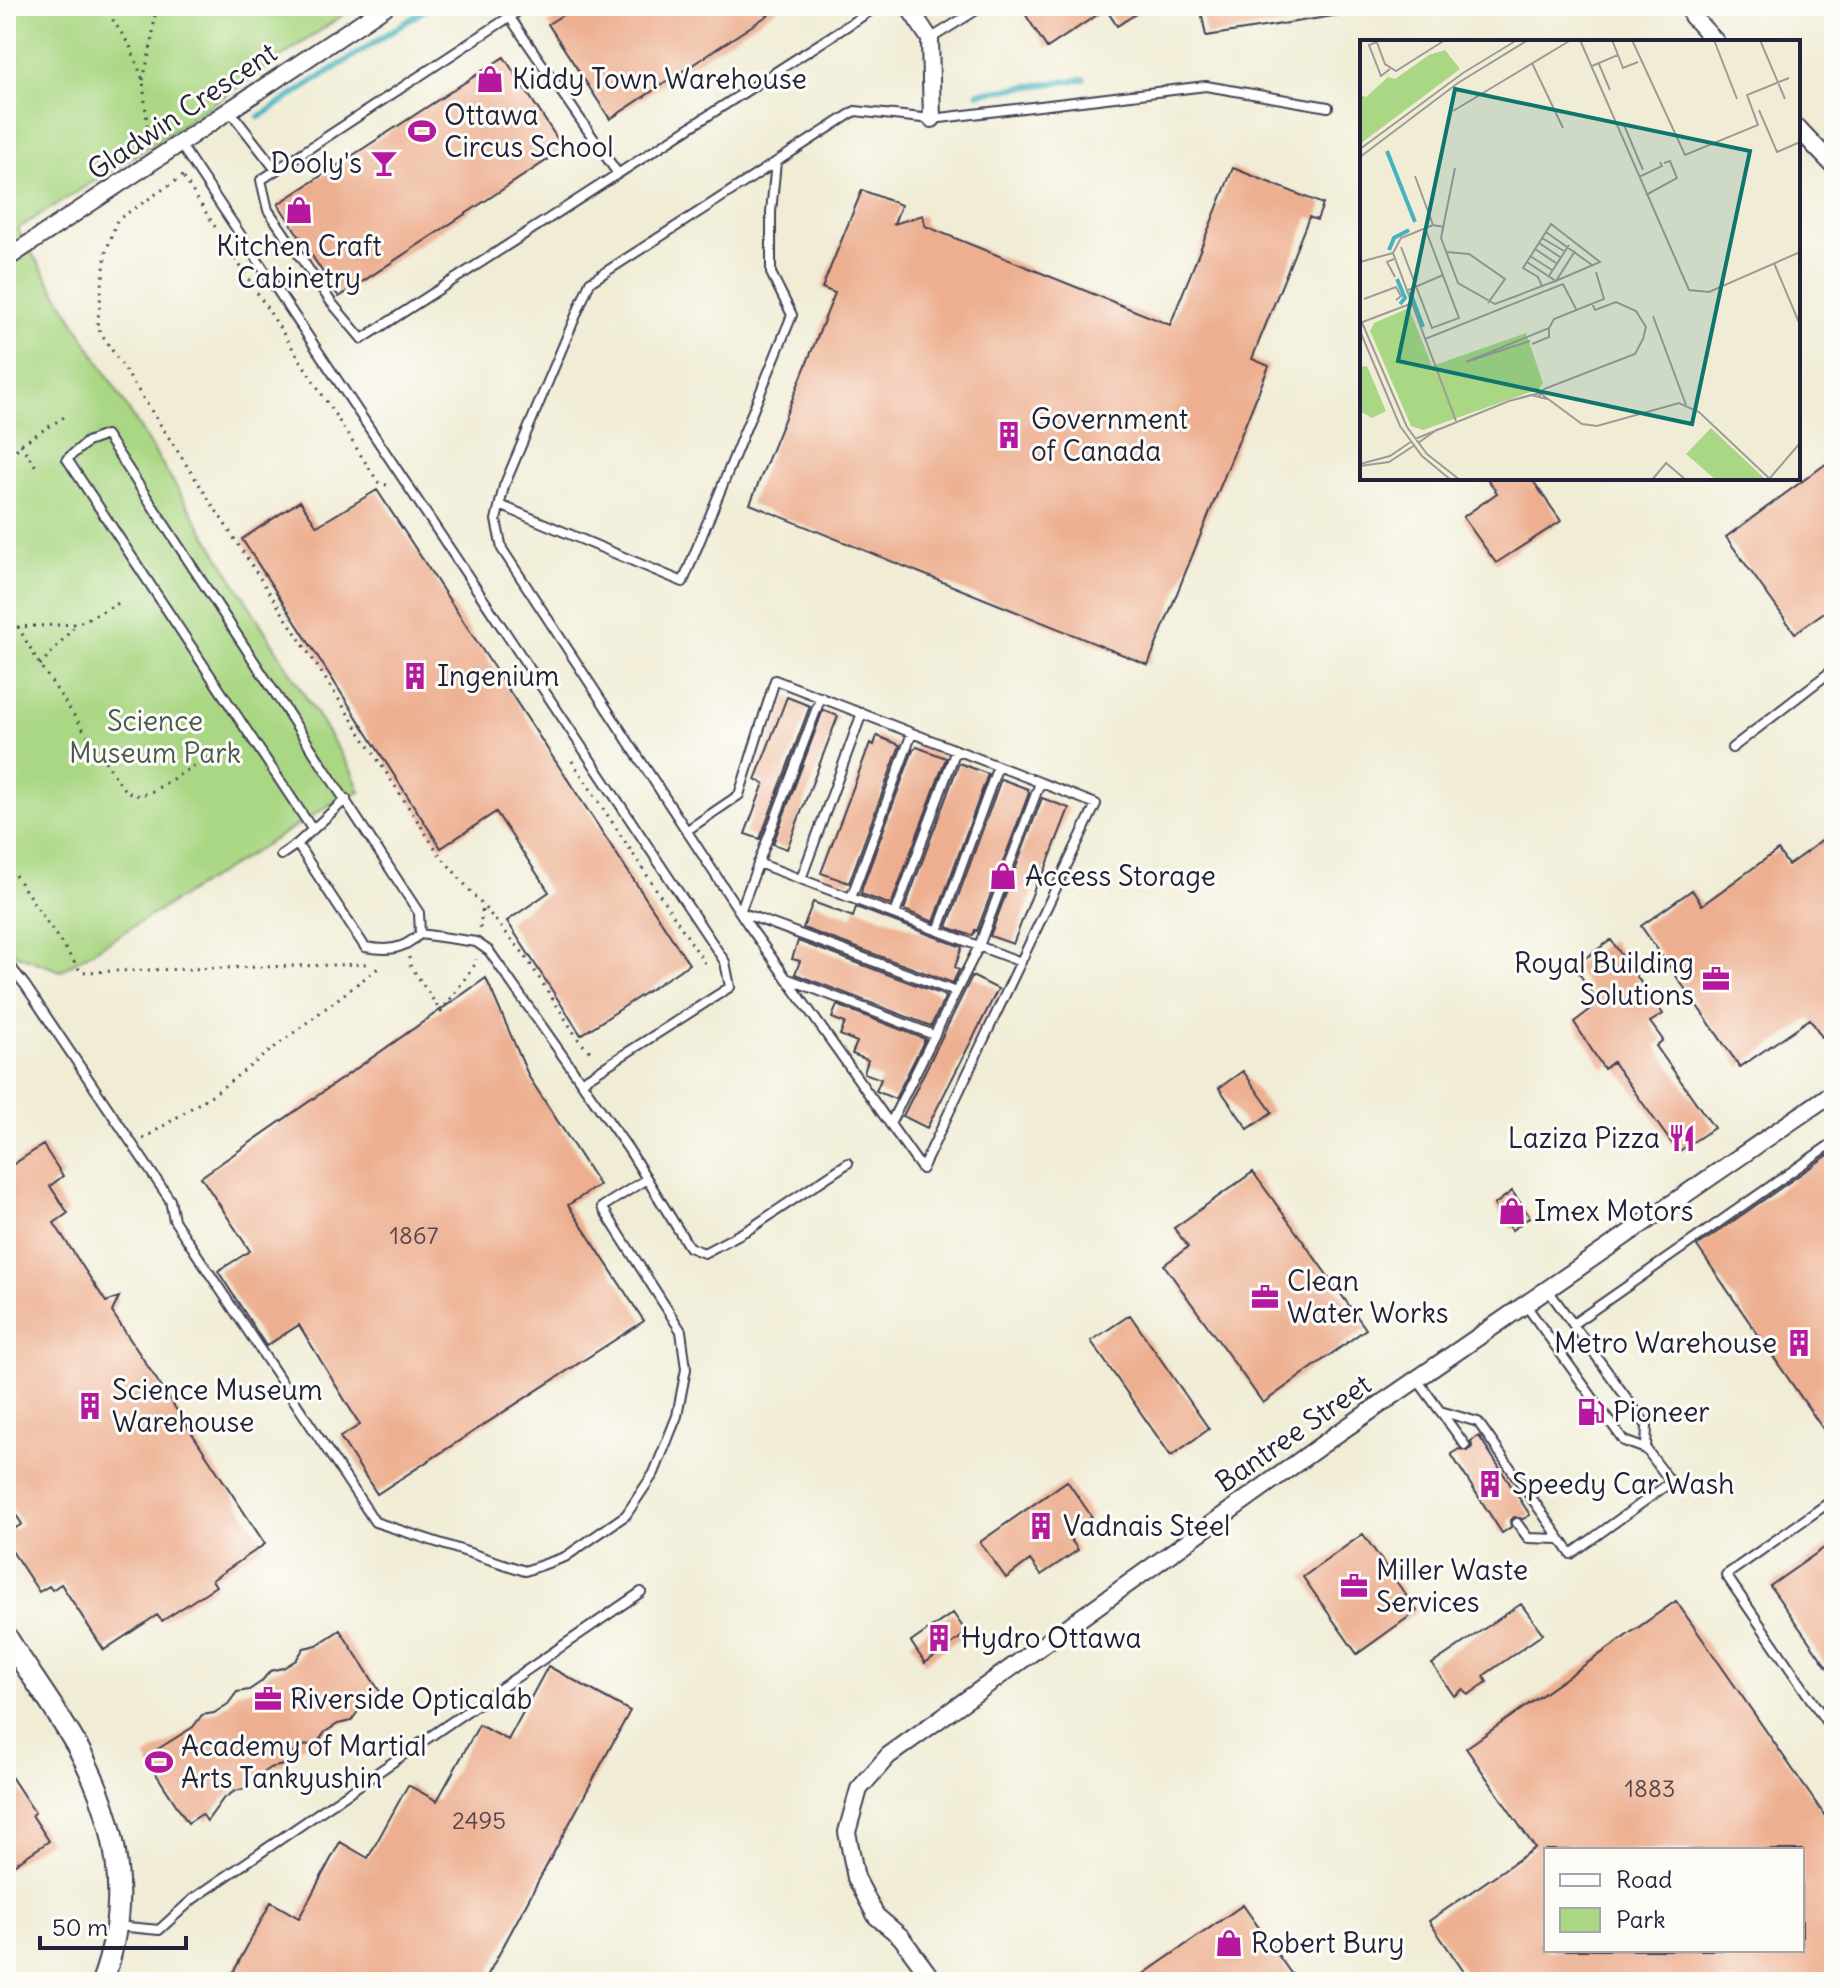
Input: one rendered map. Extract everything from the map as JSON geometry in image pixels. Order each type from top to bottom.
[{"type":"street","name":"Gladwin Crescent","points":[[6,259],[386,6]]},
{"type":"street","points":[[908,6],[930,39],[932,119]]},
{"type":"street","points":[[1692,16],[1714,40]]},
{"type":"street","points":[[1800,130],[1834,166]]},
{"type":"street","name":"Bantree Street","points":[[934,1982],[901,1937],[876,1916],[856,1878],[847,1832],[859,1789],[888,1756],[1416,1378],[1834,1092]]},
{"type":"street","points":[[6,1636],[85,1761],[110,1824],[120,1876],[115,1926],[102,1982]]},
{"type":"lane","points":[[502,6],[618,174]]},
{"type":"lane","points":[[526,6],[261,180],[268,210],[331,302],[362,339],[878,6]]},
{"type":"lane","points":[[930,39],[983,6]]},
{"type":"lane","points":[[686,831],[739,795],[775,680],[1096,804],[922,1169],[740,912],[686,831],[502,549],[496,520],[504,486],[590,282],[855,111],[932,119],[1206,86],[1328,107]]},
{"type":"lane","points":[[230,111],[276,170]]},
{"type":"lane","points":[[180,144],[725,962],[730,987],[581,1082]]},
{"type":"lane","points":[[500,505],[683,582],[792,315],[771,273],[771,212],[776,162]]},
{"type":"lane","points":[[312,829],[67,459],[87,442],[106,435],[419,913],[420,934]]},
{"type":"lane","points":[[1732,748],[1834,669]]},
{"type":"lane","points":[[740,912],[821,697]]},
{"type":"lane","points":[[801,879],[862,713]]},
{"type":"lane","points":[[851,898],[912,733]]},
{"type":"lane","points":[[895,914],[956,750]]},
{"type":"lane","points":[[938,931],[998,766]]},
{"type":"lane","points":[[890,1124],[979,946],[1040,783]]},
{"type":"lane","points":[[281,855],[346,799]]},
{"type":"lane","points":[[297,844],[365,947],[387,951],[407,945],[420,934],[476,942],[489,951],[629,1150],[689,1247],[704,1253],[751,1228],[848,1163]]},
{"type":"lane","points":[[758,863],[1021,962]]},
{"type":"lane","points":[[740,912],[956,992]]},
{"type":"lane","points":[[6,967],[13,970],[25,985],[170,1200],[174,1220],[375,1522],[525,1571],[565,1557],[626,1515],[654,1473],[677,1416],[686,1369],[681,1331],[602,1207],[645,1180]]},
{"type":"lane","points":[[786,978],[934,1035]]},
{"type":"lane","points":[[1573,1324],[1834,1142]]},
{"type":"lane","points":[[1548,1290],[1647,1426],[1646,1449]]},
{"type":"lane","points":[[1440,1411],[1478,1422],[1571,1554],[1671,1482],[1646,1449],[1624,1441],[1525,1304]]},
{"type":"lane","points":[[1416,1378],[1465,1445]]},
{"type":"lane","points":[[1834,1499],[1726,1575],[1834,1733]]},
{"type":"lane","points":[[1517,1523],[1528,1538],[1559,1539]]},
{"type":"lane","points":[[115,1926],[159,1930],[193,1899],[641,1592]]},
{"type":"path","points":[[104,6],[131,48],[143,80],[150,164]]},
{"type":"path","points":[[143,80],[156,6]]},
{"type":"path","points":[[378,482],[183,176],[117,220],[106,252],[97,327],[439,854],[524,954],[580,1042],[606,1066]]},
{"type":"path","points":[[6,462],[21,444],[69,414]]},
{"type":"path","points":[[21,444],[36,467]]},
{"type":"path","points":[[40,665],[77,624],[123,601]]},
{"type":"path","points":[[6,606],[40,665],[125,791],[139,796],[153,791],[215,753]]},
{"type":"path","points":[[17,627],[77,624]]},
{"type":"path","points":[[6,862],[81,972],[366,964]]},
{"type":"path","points":[[407,945],[410,965],[441,1012],[476,963]]},
{"type":"path","points":[[133,1145],[215,1093],[382,965]]},
{"type":"green space","name":"Science Museum Park","points":[[6,6],[356,6],[157,142],[17,229],[352,772],[360,792],[330,805],[61,971],[14,954],[6,932]]},
{"type":"building","points":[[577,6],[782,6],[610,119],[548,24]]},
{"type":"building","points":[[1020,6],[1148,6],[1117,26],[1106,9],[1047,48]]},
{"type":"building","points":[[1200,6],[1339,6],[1340,15],[1206,36]]},
{"type":"building","points":[[504,57],[564,149],[339,297],[278,204]]},
{"type":"building","name":"Government of Canada","points":[[1233,168],[1323,204],[1317,220],[1309,217],[1252,359],[1269,366],[1148,665],[750,504],[835,293],[822,288],[862,190],[901,205],[894,224],[923,215],[925,226],[1170,325]]},
{"type":"building","points":[[1834,458],[1834,605],[1795,633],[1726,537]]},
{"type":"building","points":[[1488,480],[1532,480],[1561,521],[1496,563],[1463,517],[1497,493]]},
{"type":"building","name":"Ingenium","points":[[377,490],[689,964],[581,1035],[507,921],[549,892],[496,812],[441,848],[242,539],[300,501],[317,526]]},
{"type":"building","points":[[787,697],[810,706],[760,839],[745,834],[764,783],[755,780]]},
{"type":"building","points":[[823,710],[838,716],[787,849],[773,844]]},
{"type":"building","points":[[877,736],[900,745],[849,883],[821,873],[870,743],[874,745]]},
{"type":"building","points":[[917,747],[946,758],[891,905],[861,894],[913,750]]},
{"type":"building","points":[[959,763],[988,774],[934,922],[904,910]]},
{"type":"building","points":[[1001,779],[1028,789],[1029,793],[977,931],[973,935],[967,934],[947,927]]},
{"type":"building","points":[[1042,798],[1069,808],[1013,944],[990,936]]},
{"type":"building","points":[[1834,832],[1834,1029],[1822,1037],[1810,1019],[1740,1067],[1641,926],[1692,890],[1702,905],[1778,850],[1788,865]]},
{"type":"building","points":[[813,902],[853,917],[856,907],[962,947],[955,967],[959,970],[953,983],[803,928]]},
{"type":"building","points":[[1611,940],[1663,1014],[1650,1022],[1663,1040],[1656,1046],[1714,1128],[1678,1152],[1613,1062],[1604,1069],[1574,1022],[1599,1003],[1574,966]]},
{"type":"building","points":[[798,941],[946,996],[931,1026],[795,974],[800,961],[792,959]]},
{"type":"building","points":[[972,976],[998,989],[927,1128],[903,1116]]},
{"type":"building","points":[[486,978],[529,1077],[599,1185],[568,1205],[644,1321],[377,1494],[340,1437],[360,1425],[299,1325],[266,1346],[218,1271],[250,1251],[201,1177]]},
{"type":"building","points":[[837,1005],[925,1039],[895,1099],[876,1091],[881,1079],[864,1073],[868,1060],[852,1054],[857,1042],[840,1035],[845,1023],[832,1018]]},
{"type":"building","points":[[1243,1071],[1272,1112],[1248,1129],[1219,1088]]},
{"type":"building","name":"Science Museum Warehouse","points":[[43,1145],[63,1176],[50,1186],[68,1213],[54,1223],[106,1302],[119,1297],[112,1312],[265,1544],[212,1580],[216,1586],[162,1621],[157,1615],[104,1650],[61,1584],[52,1590],[49,1586],[39,1592],[6,1542],[6,1534],[22,1524],[6,1500],[6,1169]]},
{"type":"building","name":"Metro Warehouse","points":[[1834,1151],[1834,1445],[1697,1246]]},
{"type":"building","name":"Clean Water Works","points":[[1253,1172],[1366,1329],[1263,1403],[1164,1265],[1188,1247],[1174,1228]]},
{"type":"building","name":"Imex Motors","points":[[1512,1191],[1530,1217],[1512,1230],[1494,1205]]},
{"type":"building","points":[[1130,1315],[1209,1429],[1171,1456],[1091,1341]]},
{"type":"building","name":"Speedy Car Wash","points":[[1479,1436],[1530,1515],[1523,1519],[1514,1517],[1510,1521],[1511,1527],[1502,1533],[1451,1454],[1459,1449],[1468,1451],[1472,1447],[1471,1441]]},
{"type":"building","name":"Vadnais Steel","points":[[1067,1481],[1092,1517],[1067,1534],[1078,1550],[1041,1575],[1030,1560],[1006,1578],[980,1542]]},
{"type":"building","name":"Miller Waste Services","points":[[1363,1534],[1417,1611],[1357,1654],[1303,1577]]},
{"type":"building","points":[[1834,1541],[1834,1677],[1770,1586]]},
{"type":"building","points":[[1676,1601],[1834,1829],[1834,1982],[1471,1982],[1429,1921],[1535,1848],[1466,1748]]},
{"type":"building","points":[[1521,1604],[1543,1634],[1483,1676],[1487,1682],[1468,1695],[1463,1689],[1454,1696],[1432,1664]]},
{"type":"building","name":"Hydro Ottawa","points":[[953,1613],[967,1633],[925,1663],[911,1642]]},
{"type":"building","points":[[340,1630],[382,1695],[359,1710],[351,1721],[338,1724],[325,1732],[317,1743],[303,1746],[291,1754],[283,1765],[270,1768],[256,1777],[248,1788],[235,1791],[223,1799],[207,1821],[202,1814],[188,1823],[145,1757],[193,1727],[202,1715],[214,1713],[228,1704],[237,1692],[249,1690],[270,1671],[296,1660],[304,1648],[317,1645]]},
{"type":"building","points":[[548,1666],[630,1711],[484,1982],[228,1982],[271,1902],[299,1918],[340,1842],[368,1858],[408,1785],[437,1801],[479,1725],[508,1740]]},
{"type":"building","points":[[6,1769],[49,1841],[6,1870]]},
{"type":"building","name":"Robert Bury","points":[[1243,1905],[1297,1982],[1132,1982]]},
{"type":"waterway","points":[[259,117],[431,6]]},
{"type":"waterway","points":[[978,93],[1084,79]]},
{"type":"place","name":"Kiddy Town Warehouse","points":[[490,79]]},
{"type":"place","name":"Ottawa Circus School","points":[[422,131]]},
{"type":"place","name":"Dooly's","points":[[384,163]]},
{"type":"place","name":"Kitchen Craft Cabinetry","points":[[299,210]]},
{"type":"place","name":"Government of Canada","points":[[1009,435]]},
{"type":"place","name":"Ingenium","points":[[415,676]]},
{"type":"place","name":"Access Storage","points":[[1003,876]]},
{"type":"place","name":"Royal Building Solutions","points":[[1716,979]]},
{"type":"place","name":"Laziza Pizza","points":[[1682,1138]]},
{"type":"place","name":"Imex Motors","points":[[1512,1211]]},
{"type":"place","name":"Clean Water Works","points":[[1265,1297]]},
{"type":"place","name":"Metro Warehouse","points":[[1799,1343]]},
{"type":"place","name":"Science Museum Warehouse","points":[[90,1406]]},
{"type":"place","name":"Pioneer","points":[[1591,1412]]},
{"type":"place","name":"Speedy Car Wash","points":[[1490,1484]]},
{"type":"place","name":"Vadnais Steel","points":[[1041,1526]]},
{"type":"place","name":"Miller Waste Services","points":[[1354,1586]]},
{"type":"place","name":"Hydro Ottawa","points":[[939,1638]]},
{"type":"place","name":"Riverside Opticalab","points":[[268,1699]]},
{"type":"place","name":"Academy of Martial Arts Tankyushin","points":[[159,1762]]},
{"type":"place","name":"Robert Bury","points":[[1229,1943]]}]
